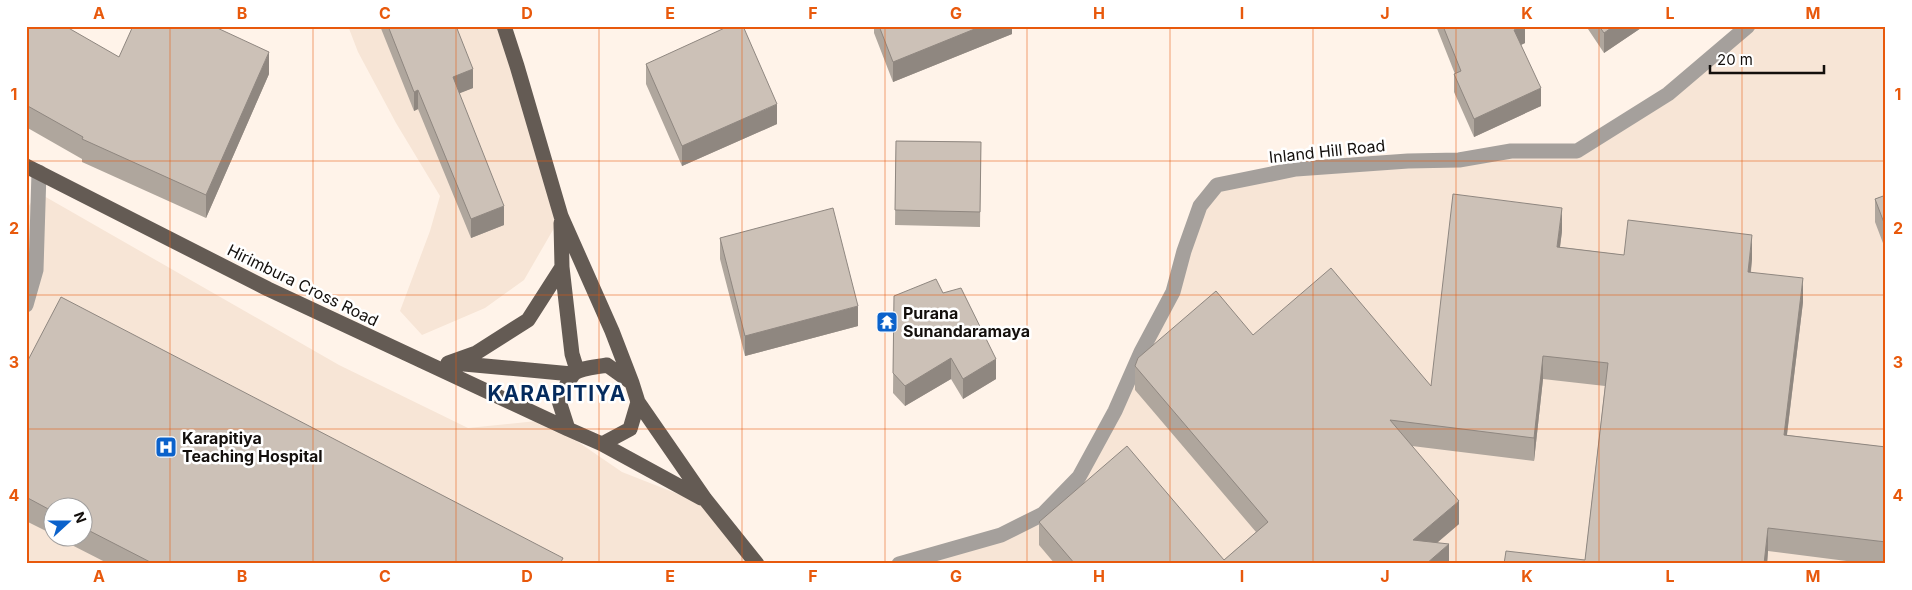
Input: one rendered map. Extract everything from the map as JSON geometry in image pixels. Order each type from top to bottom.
[{"type":"main road","points":[[504,26],[561,216],[612,331],[638,402],[704,500],[757,564]]},
{"type":"main road","name":"Hirimbura Cross Road","points":[[32,169],[268,289],[568,429]]},
{"type":"main road","points":[[561,216],[562,267],[575,372],[559,401],[568,429],[602,444],[704,500]]},
{"type":"main road","points":[[448,363],[476,353],[528,320],[562,267]]},
{"type":"main road","points":[[419,360],[575,372],[607,365],[632,383]]},
{"type":"main road","points":[[602,444],[630,429],[638,402]]},
{"type":"street","name":"Inland Hill Road","points":[[899,564],[1001,535],[1043,514],[1079,478],[1115,411],[1141,352],[1173,292],[1184,251],[1200,206],[1217,185],[1296,169],[1408,161],[1459,160],[1511,151],[1577,151],[1668,94],[1748,26]]},
{"type":"street","points":[[26,305],[36,270],[32,169]]},
{"type":"shaded area","points":[[348,26],[504,26],[561,216],[524,280],[485,308],[422,335],[400,311],[430,231],[440,196],[396,123],[358,52]]},
{"type":"shaded area","points":[[1748,26],[1886,26],[1886,564],[899,564],[1043,514],[1079,477],[1184,251],[1217,185],[1296,169],[1577,151],[1668,94]]},
{"type":"shaded area","points":[[37,192],[339,365],[468,428],[546,420],[622,472],[711,507],[757,564],[26,564],[26,211]]},
{"type":"building","points":[[26,26],[65,26],[119,57],[133,26],[213,26],[269,52],[206,195],[82,139],[83,137],[26,105]]},
{"type":"building","points":[[388,26],[456,26],[473,69],[453,77],[504,206],[471,219],[418,90],[414,92]]},
{"type":"building","points":[[729,26],[743,26],[777,104],[682,146],[646,64]]},
{"type":"building","points":[[879,26],[982,26],[893,62]]},
{"type":"building","points":[[1443,26],[1522,26],[1514,30],[1541,88],[1474,119],[1454,74],[1461,71]]},
{"type":"building","points":[[1599,26],[1614,26],[1604,33]]},
{"type":"building","points":[[896,141],[981,142],[980,212],[895,210]]},
{"type":"building","points":[[1453,194],[1562,208],[1557,247],[1624,255],[1628,220],[1752,235],[1748,272],[1803,278],[1784,435],[1886,447],[1886,542],[1768,528],[1764,564],[1504,564],[1506,551],[1585,560],[1608,363],[1543,356],[1534,438],[1390,420],[1459,501],[1413,540],[1449,544],[1426,564],[1075,564],[1039,522],[1127,446],[1224,560],[1268,522],[1135,366],[1138,358],[1216,291],[1253,335],[1331,268],[1431,386]]},
{"type":"building","points":[[1886,195],[1886,228],[1875,199]]},
{"type":"building","points":[[833,208],[858,306],[745,336],[720,238]]},
{"type":"building","points":[[936,279],[943,293],[961,288],[996,359],[963,379],[951,358],[905,386],[893,373],[894,296]]},
{"type":"building","name":"Karapitiya Teaching Hospital","points":[[61,297],[563,558],[560,564],[154,564],[92,532],[92,498],[42,498],[42,506],[26,497],[26,364]]},
{"type":"place","name":"Purana Sunandaramaya","points":[[887,322]]},
{"type":"place","name":"Karapitiya Teaching Hospital","points":[[166,447]]},
{"type":"district","name":"KARAPITIYA","points":[[557,394]]}]
